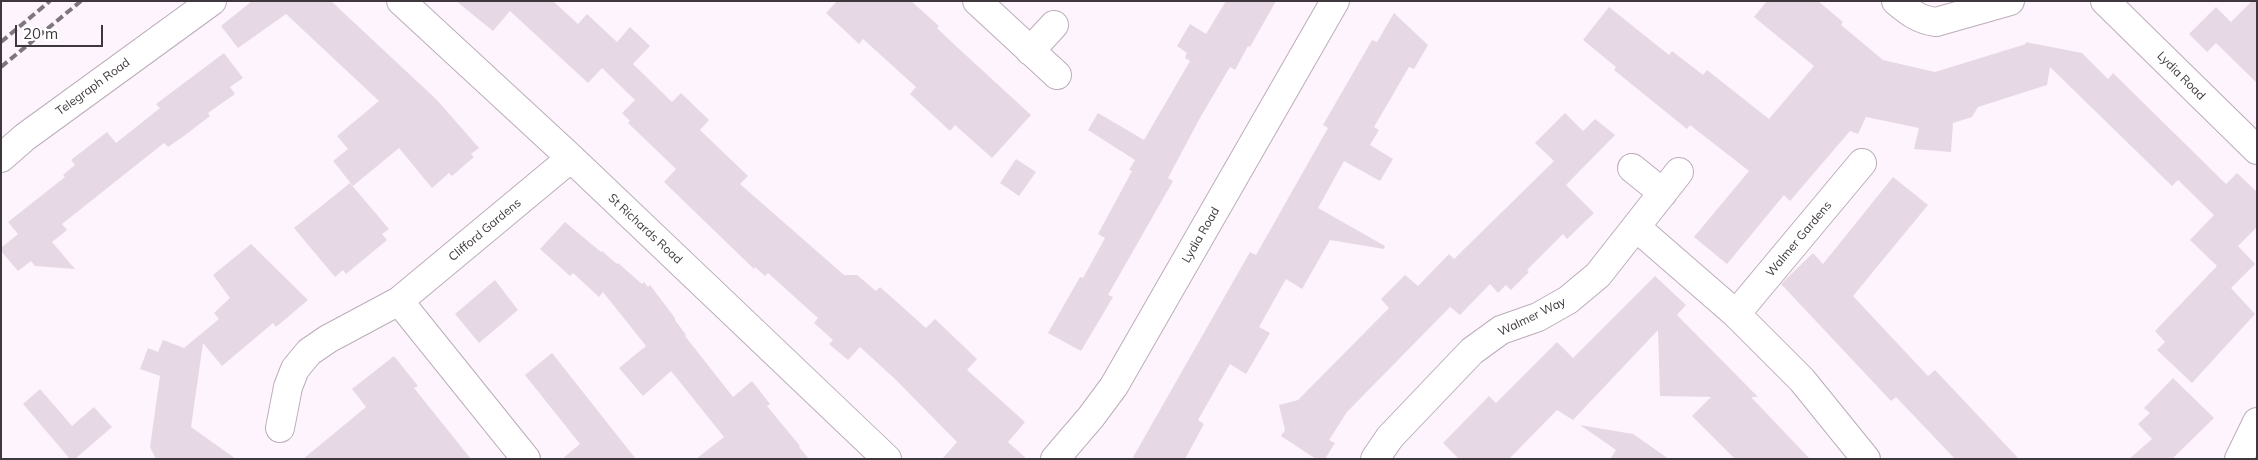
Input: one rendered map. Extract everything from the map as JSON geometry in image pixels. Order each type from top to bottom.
[{"type":"street","name":"Telegraph Road","points":[[1,158],[25,137],[212,1]]},
{"type":"street","name":"St Richards Road","points":[[401,1],[571,158],[887,459]]},
{"type":"street","points":[[977,1],[1057,75]]},
{"type":"street","name":"Lydia Road","points":[[1055,459],[1091,417],[1114,386],[1335,1]]},
{"type":"street","points":[[1896,1],[1912,15],[1924,21],[1936,22],[2010,1]]},
{"type":"street","name":"Lydia Road","points":[[2105,1],[2257,150]]},
{"type":"street","points":[[1030,51],[1054,25]]},
{"type":"street","name":"Clifford Gardens","points":[[280,428],[288,388],[295,369],[309,352],[328,339],[399,301],[571,158]]},
{"type":"street","name":"Walmer Gardens","points":[[1736,314],[1862,163]]},
{"type":"street","name":"Walmer Way","points":[[1375,459],[1390,437],[1472,351],[1501,330],[1538,316],[1568,300],[1598,275],[1671,183],[1632,168]]},
{"type":"street","points":[[1637,228],[1736,314],[1802,380],[1866,459]]},
{"type":"street","points":[[399,301],[526,459]]},
{"type":"street","points":[[2239,459],[2257,422]]},
{"type":"building","points":[[252,1],[331,1],[437,100],[479,148],[471,154],[474,157],[452,176],[449,173],[432,188],[399,148],[353,186],[333,161],[348,149],[337,136],[379,101],[286,14],[238,48],[221,26]]},
{"type":"building","points":[[456,1],[553,1],[578,24],[587,14],[617,42],[630,27],[650,46],[633,64],[672,102],[681,93],[709,120],[700,130],[748,176],[740,184],[844,275],[857,275],[876,291],[880,287],[926,328],[935,319],[977,359],[967,370],[1025,422],[1008,442],[1027,459],[942,459],[957,442],[895,379],[860,347],[848,360],[829,344],[833,340],[814,323],[818,318],[768,273],[765,276],[755,267],[754,269],[664,182],[676,169],[628,123],[630,121],[622,113],[635,100],[602,68],[588,83],[510,11],[493,31]]},
{"type":"building","points":[[837,1],[911,1],[939,26],[937,28],[1031,115],[992,158],[955,125],[950,131],[910,94],[916,87],[863,39],[859,44],[826,13]]},
{"type":"building","points":[[1226,1],[1276,1],[1235,70],[1230,67],[1201,116],[1168,178],[1173,181],[1108,295],[1113,297],[1081,351],[1048,333],[1080,277],[1083,278],[1105,238],[1098,234],[1132,171],[1129,170],[1135,160],[1088,130],[1098,113],[1144,140],[1190,61],[1185,58],[1187,53],[1177,46],[1190,24],[1206,34]]},
{"type":"building","points":[[1767,1],[1818,1],[1843,22],[1841,25],[1883,60],[1935,72],[2026,44],[2025,42],[2082,53],[2108,79],[2113,73],[2226,184],[2237,173],[2257,192],[2257,227],[2238,246],[2255,264],[2231,288],[2255,314],[2192,383],[2157,350],[2165,342],[2155,331],[2217,266],[2190,240],[2214,215],[2178,180],[2172,186],[2050,67],[2047,85],[1978,107],[1972,117],[1953,123],[1951,152],[1914,149],[1919,128],[1866,117],[1858,134],[1850,131],[1790,201],[1784,195],[1727,264],[1694,237],[1749,171],[1690,125],[1687,129],[1614,70],[1616,67],[1583,40],[1609,7],[1669,55],[1672,51],[1703,75],[1707,70],[1769,119],[1814,66],[1754,17]]},
{"type":"building","points":[[2252,1],[2257,1],[2257,83],[2216,43],[2207,52],[2189,34],[2216,7],[2231,22]]},
{"type":"building","points":[[1394,13],[1428,45],[1414,69],[1409,67],[1374,127],[1379,130],[1370,145],[1393,159],[1380,181],[1344,161],[1318,208],[1385,246],[1384,249],[1330,240],[1302,289],[1286,279],[1259,327],[1270,333],[1246,374],[1230,364],[1198,420],[1204,424],[1185,459],[1132,459],[1250,252],[1256,255],[1328,128],[1323,125],[1372,40],[1377,42]]},
{"type":"building","points":[[224,53],[243,78],[230,87],[235,94],[208,113],[210,116],[184,136],[168,147],[164,143],[62,224],[67,230],[52,242],[75,269],[35,266],[31,261],[18,271],[1,251],[1,248],[18,234],[8,222],[65,177],[63,175],[75,165],[71,160],[107,132],[116,143],[160,108],[156,104]]},
{"type":"building","points":[[1565,113],[1583,131],[1595,119],[1615,135],[1566,185],[1594,213],[1567,239],[1563,234],[1527,270],[1529,272],[1511,290],[1506,285],[1498,293],[1490,284],[1460,315],[1450,307],[1347,412],[1329,440],[1335,443],[1325,459],[1316,459],[1281,436],[1285,430],[1279,405],[1298,400],[1389,308],[1381,299],[1405,275],[1418,286],[1449,254],[1454,259],[1554,161],[1535,143]]},
{"type":"building","points":[[1016,159],[1036,172],[1019,196],[1000,183]]},
{"type":"building","points":[[1893,177],[1928,205],[1853,296],[1928,376],[1935,370],[2019,459],[1955,459],[1896,397],[1891,401],[1781,284],[1813,253],[1823,264]]},
{"type":"building","points":[[350,183],[389,229],[382,234],[387,240],[346,274],[343,270],[335,277],[294,228]]},
{"type":"building","points":[[565,222],[642,284],[644,282],[648,287],[650,285],[675,318],[685,336],[733,397],[752,381],[770,404],[767,406],[809,459],[696,459],[724,437],[671,371],[643,396],[619,368],[646,346],[603,292],[599,297],[573,273],[570,276],[540,249]]},
{"type":"building","points":[[251,244],[308,300],[276,327],[273,323],[222,366],[203,343],[191,427],[236,459],[156,459],[150,447],[160,376],[140,369],[148,348],[158,352],[163,340],[184,348],[219,319],[214,313],[230,298],[213,275]]},
{"type":"building","points":[[1655,276],[1686,305],[1677,315],[1758,397],[1751,397],[1810,459],[1735,459],[1692,416],[1711,397],[1660,396],[1658,330],[1573,420],[1557,410],[1509,459],[1459,459],[1443,443],[1489,396],[1496,403],[1557,342],[1573,358]]},
{"type":"building","points":[[495,280],[518,310],[479,343],[455,314]]},
{"type":"building","points":[[552,353],[636,459],[562,459],[580,444],[525,375]]},
{"type":"building","points":[[394,356],[418,386],[414,388],[471,459],[303,459],[366,407],[352,389]]},
{"type":"building","points":[[2173,378],[2214,418],[2172,459],[2129,459],[2152,439],[2138,424],[2150,413],[2144,408]]},
{"type":"building","points":[[40,389],[72,426],[94,407],[112,427],[75,459],[70,459],[23,404]]},
{"type":"building","points":[[1580,425],[1633,434],[1669,459],[1610,459],[1616,450]]},
{"type":"railway","points":[[1,42],[50,1]]},
{"type":"railway","points":[[1,67],[81,1]]}]
